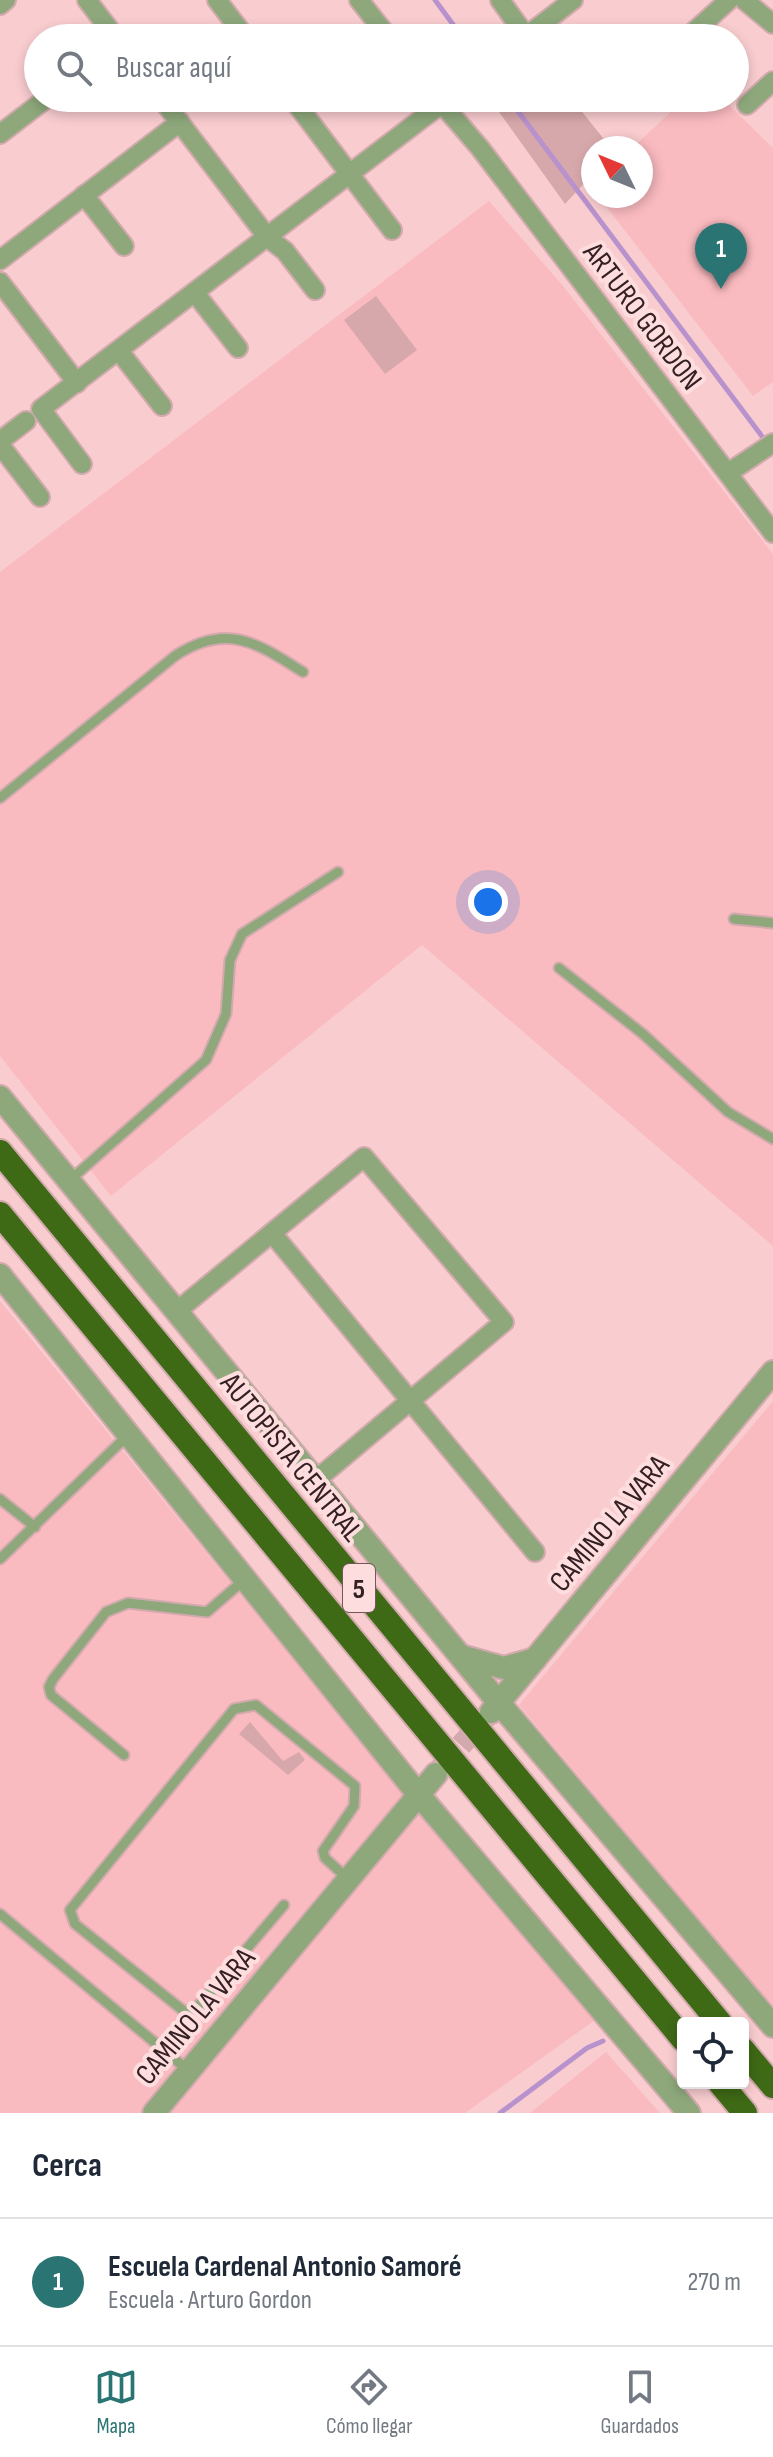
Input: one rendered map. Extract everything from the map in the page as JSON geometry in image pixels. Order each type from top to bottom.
[{"type":"highway","name":"AUTOPISTA CENTRAL","points":[[0,1152],[715,2017]]},
{"type":"highway","name":"5","points":[[0,1214],[677,2032]]},
{"type":"highway","points":[[749,2057],[773,2086]]},
{"type":"highway","points":[[725,2089],[745,2113]]},
{"type":"street","points":[[0,5],[6,0]]},
{"type":"street","points":[[87,0],[105,24]]},
{"type":"street","points":[[217,0],[235,24]]},
{"type":"street","points":[[359,0],[378,24]]},
{"type":"street","points":[[500,0],[516,24]]},
{"type":"street","points":[[542,24],[573,0]]},
{"type":"street","points":[[702,24],[729,0]]},
{"type":"street","points":[[744,0],[773,24]]},
{"type":"street","points":[[749,103],[773,81]]},
{"type":"street","points":[[0,134],[29,112]]},
{"type":"street","points":[[172,112],[268,238],[285,251],[315,290]]},
{"type":"street","points":[[303,112],[392,230]]},
{"type":"street","points":[[82,464],[41,409],[351,176],[428,112]]},
{"type":"street","name":"ARTURO GORDON","points":[[452,112],[773,533]]},
{"type":"street","points":[[0,260],[180,122]]},
{"type":"street","points":[[84,195],[124,246]]},
{"type":"street","points":[[0,282],[77,383]]},
{"type":"street","points":[[195,293],[238,348]]},
{"type":"street","points":[[119,351],[162,406]]},
{"type":"street","points":[[26,421],[0,443],[40,497]]},
{"type":"street","points":[[728,473],[773,443]]},
{"type":"street","points":[[0,1097],[461,1656],[495,1707],[773,2026]]},
{"type":"street","points":[[177,1311],[364,1157],[504,1322],[316,1480]]},
{"type":"street","points":[[272,1233],[535,1552]]},
{"type":"street","points":[[0,1275],[131,1433],[418,1794],[689,2113]]},
{"type":"street","name":"CAMINO LA VARA","points":[[495,1707],[773,1372]]},
{"type":"street","points":[[461,1656],[504,1668],[536,1659]]},
{"type":"street","name":"CAMINO LA VARA","points":[[154,2113],[436,1774]]},
{"type":"lane","points":[[0,798],[175,656],[201,642],[229,638],[258,643],[303,672]]},
{"type":"lane","points":[[69,1181],[181,1086],[206,1060],[222,1029],[229,999],[230,960],[242,934],[338,872]]},
{"type":"lane","points":[[734,919],[773,923]]},
{"type":"lane","points":[[559,968],[643,1034],[728,1112],[773,1139]]},
{"type":"lane","points":[[0,1559],[131,1433]]},
{"type":"lane","points":[[0,1499],[35,1527]]},
{"type":"lane","points":[[124,1755],[51,1695],[49,1687],[53,1679],[106,1612],[128,1603],[207,1612],[246,1578]]},
{"type":"lane","points":[[284,1905],[199,2005],[185,2012],[75,1924],[70,1910],[234,1709],[246,1705],[256,1705],[355,1786],[354,1806],[323,1851],[325,1858],[348,1879]]},
{"type":"lane","points":[[0,1914],[189,2071]]},
{"type":"shaded area","points":[[499,112],[582,112],[601,136],[581,136],[581,187],[565,204]]},
{"type":"shaded area","points":[[671,112],[736,112],[773,148],[773,382],[753,396],[607,208],[653,208],[653,136],[645,136]]},
{"type":"shaded area","points":[[489,201],[563,286],[773,554],[773,1246],[422,945],[111,1196],[0,1056],[0,572]]},
{"type":"shaded area","points":[[376,296],[417,350],[385,374],[344,320]]},
{"type":"shaded area","points":[[0,1301],[395,1783],[595,2020],[465,2113],[0,2113]]},
{"type":"shaded area","points":[[773,1401],[773,2009],[519,1705]]},
{"type":"shaded area","points":[[250,1722],[283,1761],[299,1752],[305,1760],[288,1775],[239,1734]]},
{"type":"shaded area","points":[[606,2052],[660,2113],[530,2113]]},
{"type":"waterway","points":[[435,0],[453,24]]},
{"type":"waterway","points":[[519,112],[764,439]]},
{"type":"waterway","points":[[500,2113],[587,2048],[603,2041]]},
{"type":"tunnel","points":[[439,1770],[488,1715]]},
{"type":"place","name":"Escuela Cardenal Antonio Samoré","points":[[721,289]]}]
